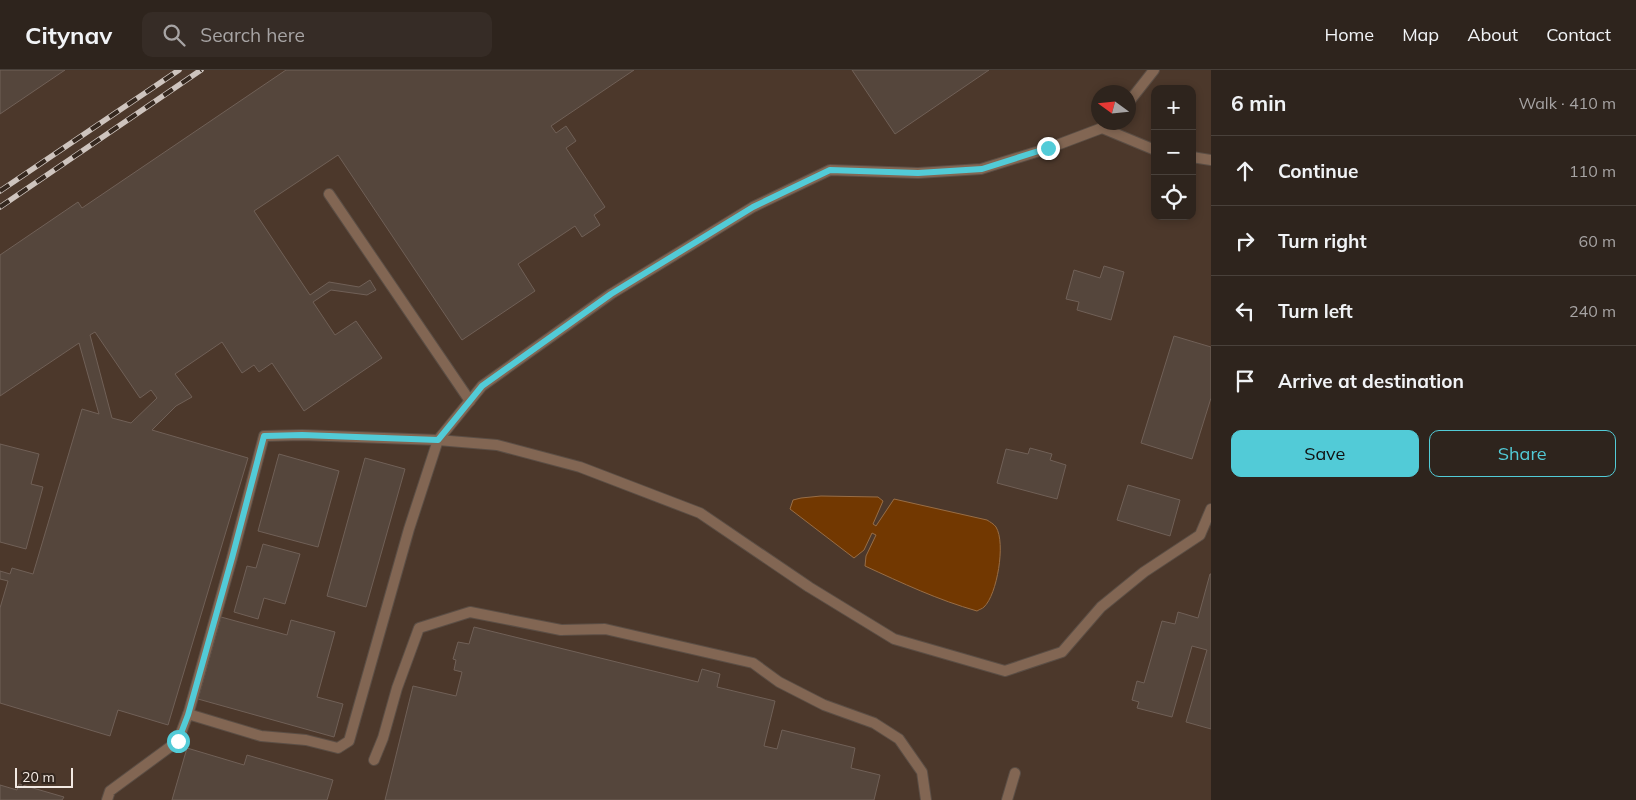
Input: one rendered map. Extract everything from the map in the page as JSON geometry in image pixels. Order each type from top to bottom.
[{"type":"lane","points":[[1136,93],[1154,70]]},
{"type":"lane","points":[[188,715],[261,736],[306,740],[338,748],[348,740],[409,529],[438,440],[482,386],[611,294],[753,207],[830,170],[918,173],[982,169],[1048,148],[1093,130]]},
{"type":"lane","points":[[1116,130],[1151,148]]},
{"type":"lane","points":[[1196,158],[1211,160]]},
{"type":"lane","points":[[329,194],[470,401]]},
{"type":"lane","points":[[108,800],[110,791],[178,741],[188,715],[264,436],[302,435],[438,440],[497,445],[580,467],[700,513],[809,587],[894,639],[1005,670],[1062,652],[1101,607],[1144,572],[1200,535],[1211,509]]},
{"type":"lane","points":[[374,760],[419,628],[470,612],[561,630],[605,629],[753,663],[779,682],[824,705],[874,723],[899,739],[922,772],[926,800]]},
{"type":"lane","points":[[1007,800],[1016,773]]},
{"type":"shaded area","points":[[0,70],[1211,70],[1211,800],[0,800]]},
{"type":"shaded area","points":[[821,496],[878,497],[883,501],[873,524],[876,526],[894,499],[987,520],[996,527],[1000,545],[999,568],[989,601],[983,608],[977,611],[906,585],[865,566],[866,556],[876,535],[872,533],[864,550],[854,558],[790,509],[793,500]]},
{"type":"building","points":[[0,70],[65,70],[0,114]]},
{"type":"building","points":[[286,70],[634,70],[551,126],[556,133],[566,126],[576,141],[566,148],[605,207],[594,215],[600,225],[582,237],[575,226],[518,264],[535,291],[462,340],[338,155],[254,211],[310,295],[329,282],[359,287],[370,280],[376,290],[367,295],[331,290],[313,302],[335,335],[356,321],[382,358],[304,411],[272,363],[259,372],[254,365],[242,373],[222,342],[175,374],[192,397],[176,406],[152,430],[248,458],[168,725],[118,710],[110,736],[0,703],[0,608],[8,581],[0,579],[0,571],[10,574],[12,568],[33,574],[82,409],[99,414],[79,343],[0,396],[0,255],[78,202],[82,208]],"holes":[[[95,332],[140,398],[151,390],[157,398],[131,423],[112,418],[90,335]]]},
{"type":"building","points":[[852,70],[989,70],[895,134]]},
{"type":"building","points":[[1104,266],[1124,272],[1111,320],[1077,310],[1079,302],[1066,299],[1074,270],[1100,278]]},
{"type":"building","points":[[1174,336],[1211,347],[1211,398],[1192,459],[1141,443]]},
{"type":"building","points":[[0,444],[39,454],[31,484],[43,487],[26,549],[0,542]]},
{"type":"building","points":[[1030,448],[1052,454],[1050,460],[1066,465],[1057,499],[997,483],[1006,449],[1028,454]]},
{"type":"building","points":[[279,454],[339,471],[318,547],[258,531]]},
{"type":"building","points":[[365,458],[405,469],[366,607],[327,596]]},
{"type":"building","points":[[1128,485],[1180,500],[1170,536],[1117,520]]},
{"type":"building","points":[[263,544],[300,554],[285,604],[264,598],[258,619],[234,612],[247,566],[256,568]]},
{"type":"building","points":[[1210,574],[1211,729],[1186,722],[1207,650],[1192,646],[1172,717],[1137,708],[1139,702],[1132,700],[1137,681],[1144,683],[1162,621],[1175,624],[1178,612],[1198,618]]},
{"type":"building","points":[[221,617],[287,635],[291,620],[335,632],[317,697],[343,704],[334,737],[198,699]]},
{"type":"building","points":[[474,627],[698,682],[702,669],[720,674],[717,687],[775,701],[764,746],[777,749],[782,730],[855,748],[851,768],[880,775],[874,800],[385,800],[413,686],[456,696],[462,672],[454,670],[456,660],[453,659],[458,642],[469,644]]},
{"type":"building","points":[[187,748],[244,765],[247,755],[333,780],[327,800],[172,800]]},
{"type":"building","points":[[19,784],[64,797],[62,800],[0,800],[0,785],[17,790]]},
{"type":"railway","points":[[0,191],[179,70]]},
{"type":"railway","points":[[0,207],[201,70]]},
{"type":"route","points":[[178,741],[188,715],[264,436],[302,435],[438,440],[482,386],[611,294],[753,207],[830,170],[918,173],[982,169],[1048,148]]}]
